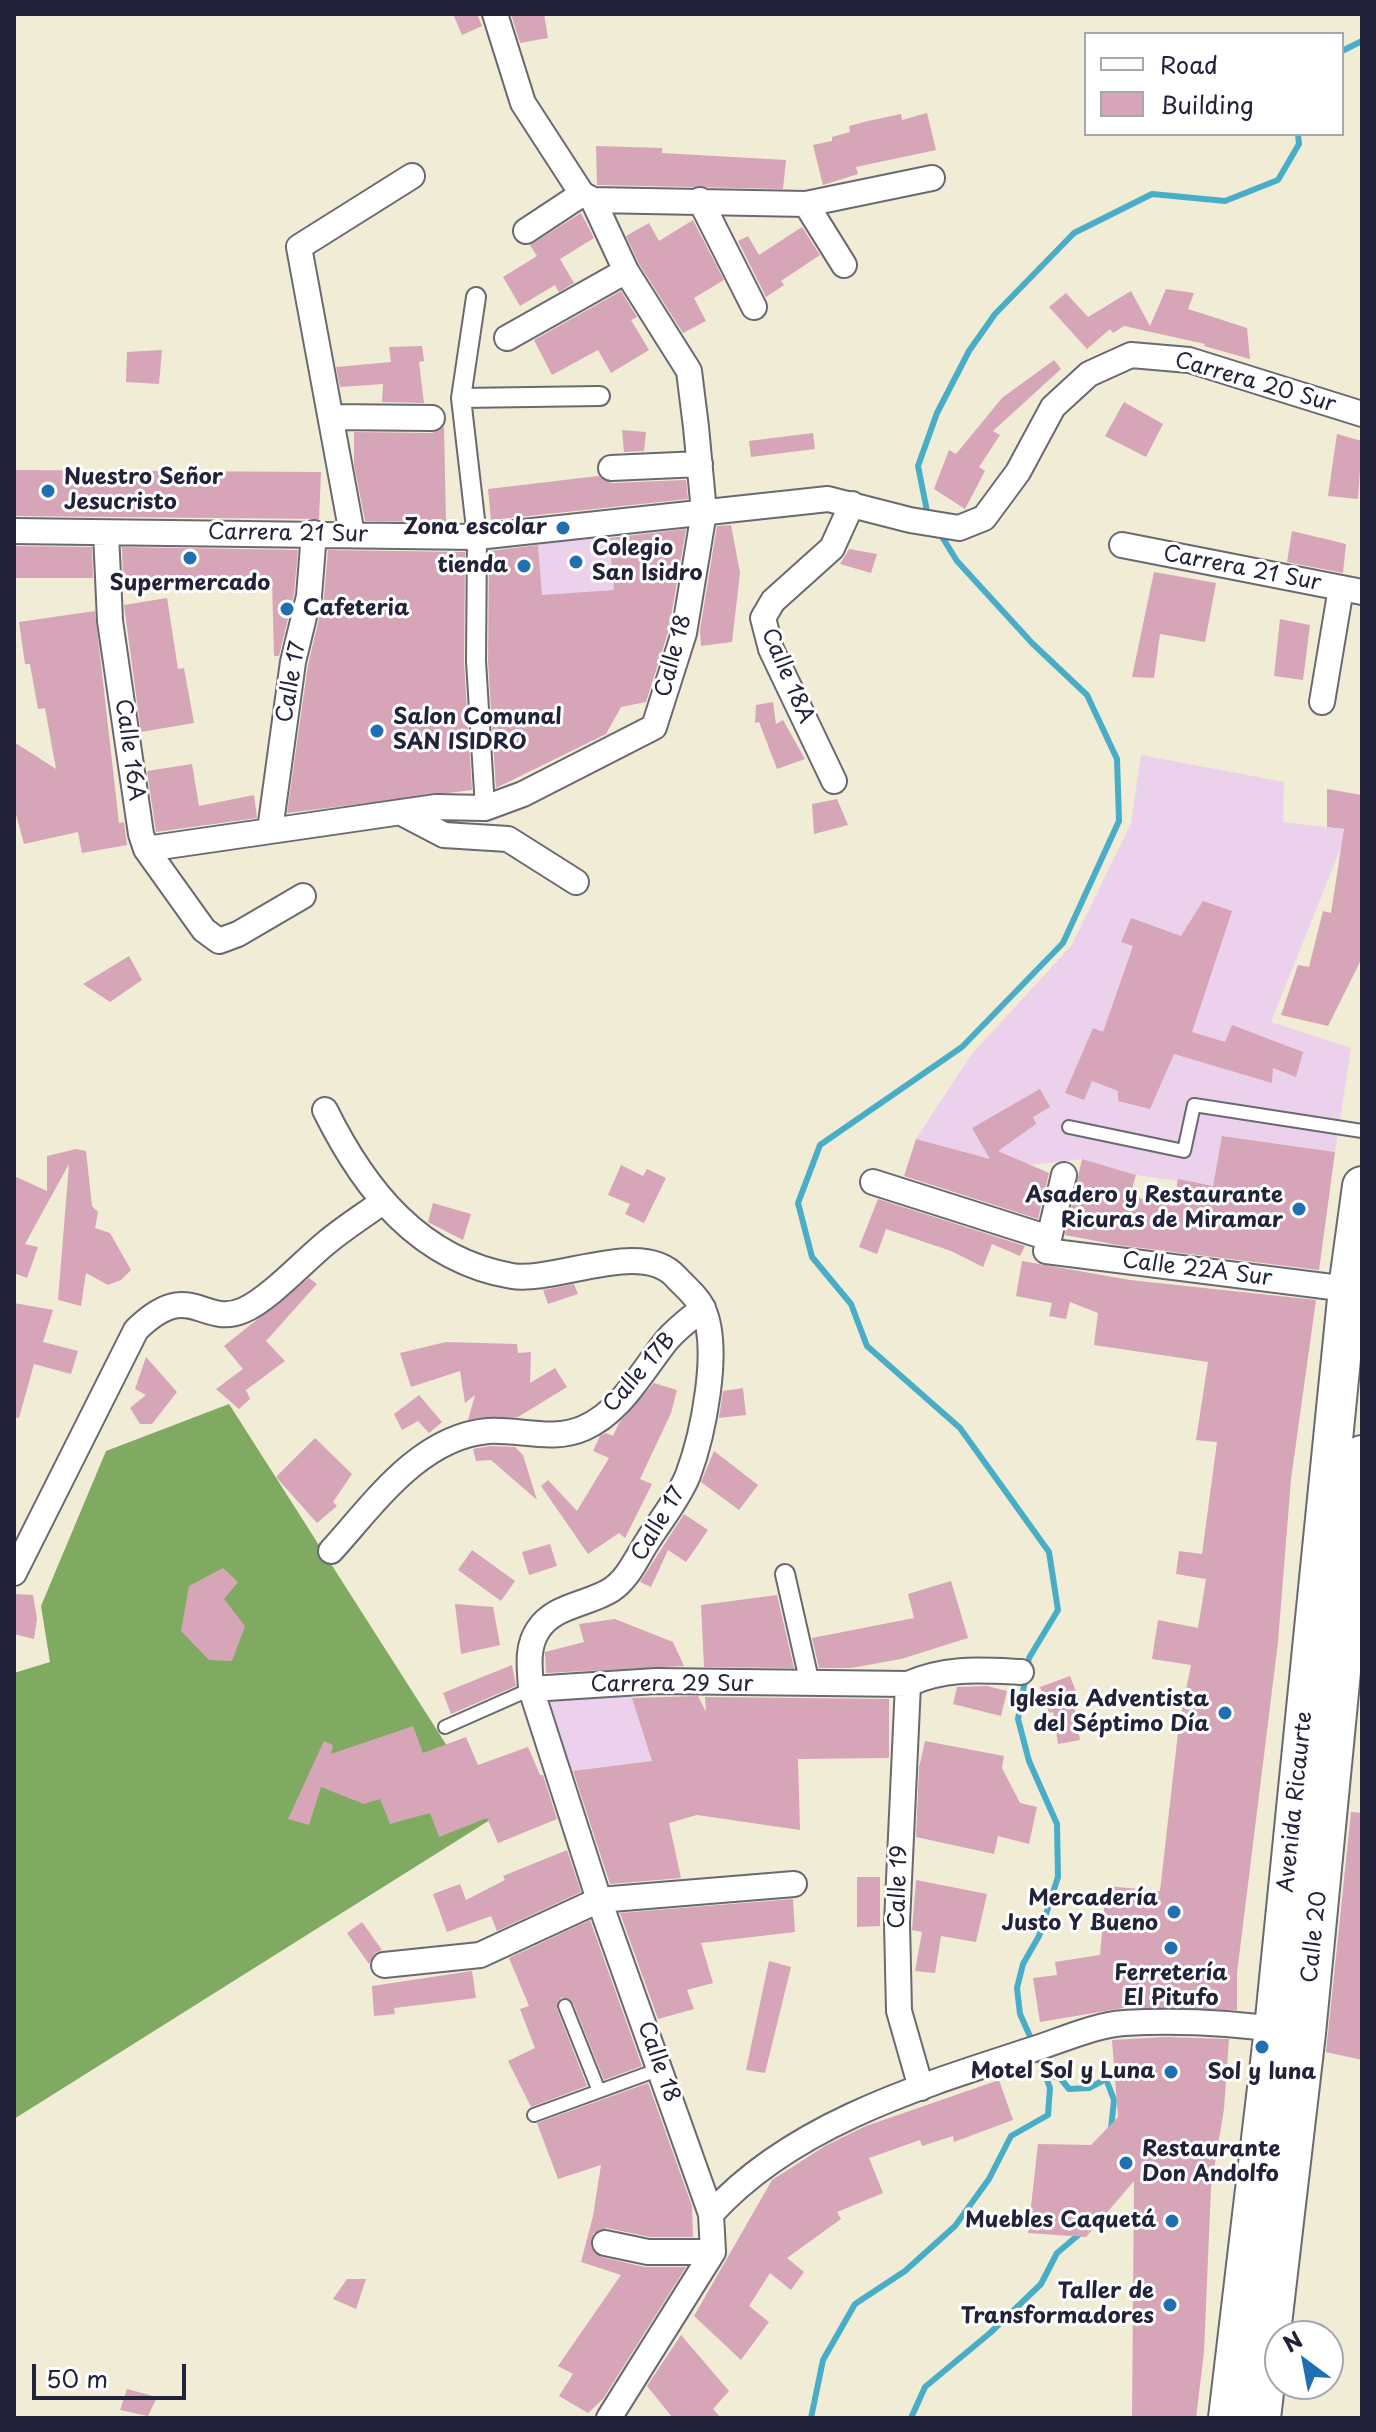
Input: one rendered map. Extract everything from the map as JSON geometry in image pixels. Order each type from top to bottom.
[{"type":"main road","name":"Avenida Ricaurte","points":[[1228,2418],[1290,2031],[1348,1289],[1362,1186]]},
{"type":"main road","name":"Calle 20","points":[[1261,2418],[1290,2031],[1353,1643],[1361,1477]]},
{"type":"street","name":"Calle 18","points":[[146,849],[436,807],[485,808],[523,794],[654,727],[684,633],[704,512],[689,371],[626,271],[588,197],[523,103],[495,14]]},
{"type":"street","points":[[352,534],[299,247],[412,176]]},
{"type":"street","points":[[526,231],[588,197],[806,204],[932,178]]},
{"type":"street","points":[[700,200],[754,307]]},
{"type":"street","points":[[806,204],[844,265]]},
{"type":"street","points":[[507,338],[626,271]]},
{"type":"street","points":[[476,297],[461,398],[477,537],[476,661],[485,808]]},
{"type":"street","name":"Carrera 20 Sur","points":[[704,512],[828,499],[910,520],[959,528],[984,518],[1018,472],[1053,407],[1089,374],[1131,355],[1189,360],[1362,414]]},
{"type":"street","points":[[461,398],[600,396]]},
{"type":"street","points":[[331,417],[432,418]]},
{"type":"street","points":[[611,468],[700,464]]},
{"type":"street","name":"Calle 18A","points":[[834,781],[771,649],[763,618],[773,601],[832,548],[852,504]]},
{"type":"street","name":"Carrera 21 Sur","points":[[14,531],[477,537],[704,512]]},
{"type":"street","name":"Calle 16A","points":[[106,533],[110,621],[146,849],[204,930],[219,941],[238,934],[303,896]]},
{"type":"street","name":"Calle 17","points":[[270,830],[293,662],[309,596],[314,533]]},
{"type":"street","name":"Carrera 21 Sur","points":[[1122,545],[1351,590]]},
{"type":"street","points":[[1322,702],[1351,590]]},
{"type":"street","points":[[400,812],[444,835],[508,839],[576,882]]},
{"type":"street","points":[[325,1110],[350,1160],[381,1203],[421,1237],[470,1264],[514,1277],[617,1261],[644,1262],[671,1271],[703,1308]]},
{"type":"street","points":[[1047,1245],[1064,1175]]},
{"type":"street","name":"Calle 22A Sur","points":[[873,1182],[1047,1245],[1348,1289]]},
{"type":"street","points":[[14,1573],[136,1330],[165,1307],[180,1303],[214,1311],[244,1310],[381,1203]]},
{"type":"street","name":"Calle 17","points":[[531,1689],[529,1653],[536,1632],[547,1619],[611,1590],[631,1570],[687,1477],[708,1380],[711,1344],[703,1308]]},
{"type":"street","name":"Calle 17B","points":[[331,1551],[398,1478],[424,1456],[486,1431],[563,1435],[598,1421],[623,1398],[669,1338],[703,1308]]},
{"type":"street","points":[[785,1574],[810,1684]]},
{"type":"street","name":"Carrera 29 Sur","points":[[531,1689],[656,1681],[908,1684],[935,1672],[970,1669],[1021,1672]]},
{"type":"street","name":"Calle 19","points":[[908,1684],[897,1923],[899,2011],[921,2088]]},
{"type":"street","name":"Calle 18","points":[[531,1689],[599,1900],[711,2214],[713,2252]]},
{"type":"street","points":[[384,1965],[480,1955],[599,1900],[794,1884]]},
{"type":"street","points":[[711,2214],[736,2186],[793,2148],[859,2113],[921,2088],[1056,2042],[1121,2023],[1212,2023],[1290,2031]]},
{"type":"street","points":[[605,2243],[648,2252],[713,2252]]},
{"type":"street","points":[[609,2418],[713,2252]]},
{"type":"lane","points":[[1069,1127],[1184,1151],[1194,1105],[1362,1131]]},
{"type":"lane","name":"Carrera 29 Sur","points":[[445,1727],[531,1689]]},
{"type":"lane","points":[[565,2006],[599,2091]]},
{"type":"lane","points":[[534,2115],[660,2069]]},
{"type":"shaded area","name":"Colegio San Isidro","points":[[609,528],[614,590],[542,596],[537,533]]},
{"type":"shaded area","points":[[1141,755],[1284,782],[1283,822],[1348,830],[1271,1022],[1351,1048],[1335,1152],[1223,1136],[1213,1186],[1136,1175],[1082,1159],[1031,1165],[967,1154],[916,1139],[971,1055],[1071,946],[1131,824]]},
{"type":"shaded area","points":[[629,1687],[652,1761],[561,1773],[532,1689]]},
{"type":"green space","points":[[229,1404],[493,1818],[14,2119],[14,1673],[50,1662],[41,1606],[106,1451]]},
{"type":"building","points":[[453,14],[477,14],[482,26],[462,35]]},
{"type":"building","points":[[511,14],[544,14],[548,38],[520,43]]},
{"type":"building","points":[[927,113],[936,150],[856,167],[858,174],[823,185],[813,145],[832,141],[832,137],[850,132],[849,126],[901,114],[902,120]]},
{"type":"building","points":[[596,146],[662,148],[662,153],[786,160],[783,189],[597,185]]},
{"type":"building","points":[[581,213],[594,238],[560,259],[574,283],[559,292],[555,285],[520,306],[503,277],[537,256],[530,245]]},
{"type":"building","points":[[693,220],[724,280],[694,298],[706,321],[683,333],[639,264],[626,236],[649,223],[659,241]]},
{"type":"building","points":[[802,227],[820,255],[781,281],[784,285],[766,297],[738,241],[748,236],[759,255]]},
{"type":"building","points":[[1166,289],[1194,293],[1188,309],[1247,328],[1250,359],[1205,344],[1124,326],[1113,333],[1110,329],[1087,349],[1049,307],[1066,293],[1088,317],[1131,291],[1150,326]]},
{"type":"building","points":[[621,291],[637,317],[631,320],[649,350],[611,373],[598,350],[552,375],[534,340]]},
{"type":"building","points":[[422,346],[424,361],[419,362],[424,403],[382,402],[383,384],[340,387],[336,367],[391,362],[389,347]]},
{"type":"building","points":[[162,350],[159,384],[126,382],[127,352]]},
{"type":"building","points":[[1054,360],[1061,369],[993,431],[1000,435],[979,467],[985,471],[965,509],[934,489],[949,450],[956,454],[1002,398]]},
{"type":"building","points":[[1124,402],[1163,424],[1146,457],[1105,436]]},
{"type":"building","points":[[444,427],[446,522],[365,521],[354,465],[354,432],[432,433]]},
{"type":"building","points":[[622,430],[646,432],[644,451],[624,452]]},
{"type":"building","points":[[813,433],[815,449],[751,457],[749,441]]},
{"type":"building","points":[[1337,434],[1362,441],[1358,499],[1328,496]]},
{"type":"building","points":[[14,470],[321,472],[319,519],[14,516]]},
{"type":"building","points":[[598,476],[612,483],[686,480],[688,499],[491,520],[488,489]]},
{"type":"building","points":[[731,525],[740,573],[732,642],[701,646],[700,630],[717,526]]},
{"type":"building","points":[[686,529],[669,629],[646,702],[621,707],[606,734],[496,788],[488,661],[489,551],[538,545],[542,595],[614,590],[609,538]]},
{"type":"building","points":[[1292,531],[1346,544],[1343,573],[1287,562]]},
{"type":"building","points":[[14,546],[92,547],[93,578],[14,578]]},
{"type":"building","points":[[122,547],[298,550],[294,594],[279,656],[274,656],[272,579],[123,578]]},
{"type":"building","points":[[849,549],[877,554],[871,573],[840,564]]},
{"type":"building","points":[[328,550],[465,552],[464,662],[472,790],[287,813],[308,665],[324,597]]},
{"type":"building","points":[[1154,572],[1216,583],[1205,642],[1160,634],[1154,678],[1132,677]]},
{"type":"building","points":[[167,598],[178,669],[184,668],[194,723],[141,732],[124,605]]},
{"type":"building","points":[[95,611],[119,823],[124,822],[127,845],[82,853],[78,832],[24,844],[14,807],[14,742],[56,769],[45,708],[38,709],[30,664],[25,664],[19,622]]},
{"type":"building","points":[[1280,619],[1310,625],[1303,680],[1274,676]]},
{"type":"building","points":[[773,702],[776,724],[783,720],[805,759],[777,769],[759,722],[755,723],[756,705]]},
{"type":"building","points":[[192,764],[199,806],[254,795],[257,818],[156,832],[147,771]]},
{"type":"building","points":[[1327,789],[1362,795],[1362,958],[1328,1026],[1281,1015],[1298,965],[1309,967],[1323,911],[1331,913],[1344,829],[1327,827]]},
{"type":"building","points":[[837,799],[848,825],[814,834],[812,804]]},
{"type":"building","points":[[1203,901],[1232,911],[1192,1032],[1225,1042],[1232,1025],[1303,1052],[1296,1077],[1273,1068],[1272,1083],[1174,1054],[1150,1109],[1118,1101],[1118,1091],[1092,1081],[1084,1100],[1065,1093],[1093,1028],[1103,1032],[1133,946],[1121,942],[1131,918],[1181,936]]},
{"type":"building","points":[[129,956],[142,980],[110,1002],[83,984]]},
{"type":"building","points":[[1040,1089],[1050,1107],[1033,1117],[1036,1124],[998,1151],[1049,1173],[1038,1219],[904,1176],[916,1139],[990,1159],[972,1128]]},
{"type":"building","points":[[1222,1136],[1335,1152],[1319,1270],[1117,1245],[1065,1235],[1082,1159],[1136,1175],[1130,1196],[1173,1206],[1178,1179],[1213,1186]]},
{"type":"building","points":[[76,1149],[86,1151],[92,1206],[98,1212],[95,1228],[110,1233],[131,1270],[121,1280],[108,1285],[86,1273],[81,1306],[58,1300],[69,1164],[25,1244],[38,1247],[27,1278],[14,1273],[14,1176],[47,1191],[47,1156]]},
{"type":"building","points":[[621,1165],[643,1176],[647,1169],[666,1178],[644,1223],[625,1214],[630,1204],[608,1195]]},
{"type":"building","points":[[878,1199],[1025,1246],[1020,1256],[992,1244],[983,1267],[951,1251],[886,1229],[877,1254],[859,1247]]},
{"type":"building","points":[[433,1203],[471,1214],[463,1240],[428,1222]]},
{"type":"building","points":[[1022,1261],[1130,1280],[1316,1300],[1291,1479],[1278,1642],[1237,1973],[1237,2010],[1123,2008],[1040,2022],[1033,1978],[1057,1975],[1055,1962],[1100,1955],[1106,1886],[1160,1891],[1179,1724],[1191,1665],[1152,1659],[1158,1620],[1198,1628],[1206,1579],[1176,1574],[1179,1551],[1202,1554],[1217,1442],[1196,1440],[1208,1362],[1094,1345],[1098,1313],[1070,1302],[1066,1319],[1049,1316],[1052,1303],[1016,1296]]},
{"type":"building","points":[[309,1278],[317,1284],[266,1341],[285,1361],[246,1390],[250,1399],[239,1409],[216,1389],[243,1369],[224,1346]]},
{"type":"building","points":[[574,1284],[578,1294],[548,1304],[543,1290]]},
{"type":"building","points":[[14,1303],[53,1310],[43,1342],[78,1351],[71,1374],[34,1364],[19,1418],[14,1417]]},
{"type":"building","points":[[446,1342],[517,1344],[518,1353],[531,1352],[530,1383],[555,1368],[567,1387],[518,1417],[468,1420],[475,1395],[465,1403],[460,1371],[411,1387],[400,1353]]},
{"type":"building","points":[[146,1357],[177,1392],[152,1424],[140,1424],[130,1408],[146,1395],[135,1389]]},
{"type":"building","points":[[654,1383],[677,1390],[671,1413],[640,1479],[652,1484],[625,1538],[619,1533],[588,1554],[541,1486],[548,1480],[577,1511],[609,1458],[593,1451],[600,1436],[606,1433],[613,1436],[619,1423]]},
{"type":"building","points":[[743,1388],[746,1415],[719,1418],[723,1391]]},
{"type":"building","points":[[419,1395],[442,1422],[429,1433],[418,1421],[402,1430],[394,1414]]},
{"type":"building","points":[[315,1438],[352,1474],[333,1502],[337,1506],[317,1523],[276,1477]]},
{"type":"building","points":[[515,1447],[523,1455],[537,1500],[491,1460],[476,1461],[473,1449]]},
{"type":"building","points":[[714,1451],[758,1485],[739,1510],[701,1482]]},
{"type":"building","points":[[684,1514],[708,1530],[686,1562],[668,1550],[651,1587],[640,1582]]},
{"type":"building","points":[[550,1544],[557,1566],[529,1575],[522,1552]]},
{"type":"building","points":[[472,1550],[515,1581],[501,1601],[458,1570]]},
{"type":"building","points":[[223,1568],[238,1582],[224,1599],[245,1626],[232,1661],[209,1660],[181,1631],[189,1586]]},
{"type":"building","points":[[951,1581],[968,1638],[901,1659],[851,1668],[819,1668],[812,1638],[914,1618],[908,1594]]},
{"type":"building","points":[[14,1594],[33,1595],[37,1619],[34,1639],[14,1634]]},
{"type":"building","points":[[777,1595],[794,1668],[704,1667],[701,1605]]},
{"type":"building","points":[[455,1604],[493,1607],[500,1645],[461,1654]]},
{"type":"building","points":[[615,1619],[673,1642],[684,1666],[546,1673],[545,1652],[584,1642],[579,1624]]},
{"type":"building","points":[[512,1665],[516,1686],[451,1714],[443,1693]]},
{"type":"building","points":[[1070,1676],[1080,1702],[1074,1704],[1080,1740],[1058,1744],[1053,1712],[1049,1713],[1040,1687]]},
{"type":"building","points":[[987,1686],[1007,1691],[1001,1716],[953,1704],[957,1687]]},
{"type":"building","points":[[698,1696],[706,1712],[705,1697],[889,1699],[889,1758],[798,1759],[800,1830],[697,1815],[669,1823],[681,1878],[610,1884],[573,1771],[652,1761],[632,1698]]},
{"type":"building","points":[[413,1726],[423,1753],[466,1737],[478,1765],[528,1747],[540,1775],[543,1775],[557,1819],[498,1843],[487,1818],[439,1837],[430,1813],[390,1824],[380,1799],[364,1804],[321,1787],[309,1825],[288,1819],[324,1741],[333,1745],[331,1754]]},
{"type":"building","points":[[925,1741],[1004,1756],[1002,1768],[1020,1803],[1037,1807],[1029,1844],[998,1836],[994,1854],[916,1837],[919,1768]]},
{"type":"building","points":[[1351,1812],[1362,1813],[1362,2060],[1326,2052]]},
{"type":"building","points":[[567,1850],[581,1892],[497,1931],[491,1916],[447,1932],[433,1894],[460,1884],[466,1900],[505,1880],[503,1876]]},
{"type":"building","points":[[857,1877],[880,1877],[880,1926],[857,1927]]},
{"type":"building","points":[[916,1880],[987,1894],[976,1942],[941,1936],[935,1973],[915,1971],[922,1932],[912,1930]]},
{"type":"building","points":[[793,1899],[795,1932],[701,1943],[713,1983],[687,1990],[694,2009],[658,2019],[620,1913]]},
{"type":"building","points":[[590,1920],[642,2066],[604,2080],[573,2003],[562,1997],[557,2009],[587,2086],[531,2107],[508,2061],[535,2048],[520,2009],[529,2006],[509,1958]]},
{"type":"building","points":[[362,1922],[382,1950],[375,1953],[369,1964],[347,1933]]},
{"type":"building","points":[[769,1961],[791,1967],[765,2073],[746,2070]]},
{"type":"building","points":[[472,1971],[476,1998],[394,2008],[395,2014],[374,2016],[372,1986]]},
{"type":"building","points":[[1165,2037],[1229,2039],[1224,2109],[1211,2188],[1204,2352],[1196,2418],[1132,2418],[1134,2181],[1086,2237],[1028,2233],[1038,2144],[1091,2145],[1118,2117],[1112,2040]]},
{"type":"building","points":[[999,2080],[1013,2120],[954,2142],[953,2136],[922,2146],[920,2140],[869,2158],[883,2193],[837,2212],[841,2219],[787,2258],[804,2272],[791,2290],[770,2273],[749,2306],[769,2322],[741,2360],[694,2316],[772,2180],[825,2146],[866,2126]]},
{"type":"building","points":[[648,2083],[692,2206],[693,2237],[650,2237],[607,2228],[593,2234],[591,2247],[601,2257],[645,2267],[686,2267],[603,2399],[588,2413],[559,2396],[573,2374],[558,2366],[621,2275],[581,2262],[593,2216],[601,2165],[558,2179],[537,2123]]},
{"type":"building","points":[[347,2279],[366,2279],[356,2309],[333,2299]]},
{"type":"building","points":[[681,2335],[729,2391],[713,2409],[721,2418],[673,2418],[647,2386]]},
{"type":"building","points":[[127,2389],[157,2397],[148,2416],[120,2410]]},
{"type":"waterway","points":[[1344,50],[1362,41]]},
{"type":"waterway","points":[[928,516],[918,466],[937,413],[969,351],[995,314],[1074,233],[1152,194],[1225,201],[1278,180],[1299,144],[1298,136]]},
{"type":"waterway","points":[[939,532],[957,561],[1032,643],[1087,695],[1117,759],[1119,821],[1063,943],[962,1047],[820,1145],[798,1203],[812,1257],[851,1304],[867,1346],[960,1428],[1049,1552],[1058,1610],[1029,1658],[1018,1719],[1029,1761],[1057,1824],[1058,1877],[1039,1936],[1023,1964],[1017,1988],[1020,2014],[1033,2043]]},
{"type":"waterway","points":[[811,2418],[823,2360],[855,2304],[905,2271],[955,2226],[989,2179],[1011,2136],[1048,2115],[1050,2088],[1037,2053]]},
{"type":"waterway","points":[[1046,2074],[1060,2078],[1069,2089],[1089,2088],[1106,2079],[1114,2100],[1111,2129]]},
{"type":"waterway","points":[[911,2418],[925,2387],[990,2333],[1041,2284],[1057,2253],[1082,2232]]},
{"type":"place","name":"Nuestro Señor Jesucristo","points":[[48,491]]},
{"type":"place","name":"Zona escolar","points":[[563,528]]},
{"type":"place","name":"Supermercado","points":[[190,558]]},
{"type":"place","name":"Colegio San Isidro","points":[[576,562]]},
{"type":"place","name":"tienda","points":[[524,566]]},
{"type":"place","name":"Cafeteria","points":[[287,609]]},
{"type":"place","name":"Salon Comunal SAN ISIDRO","points":[[377,731]]},
{"type":"place","name":"Asadero y Restaurante Ricuras de Miramar","points":[[1299,1209]]},
{"type":"place","name":"Iglesia Adventista del Séptimo Día","points":[[1225,1713]]},
{"type":"place","name":"Mercadería Justo Y Bueno","points":[[1174,1912]]},
{"type":"place","name":"Ferretería El Pitufo","points":[[1171,1948]]},
{"type":"place","name":"Sol y luna","points":[[1262,2047]]},
{"type":"place","name":"Motel Sol y Luna","points":[[1171,2072]]},
{"type":"place","name":"Restaurante Don Andolfo","points":[[1126,2163]]},
{"type":"place","name":"Muebles Caquetá","points":[[1172,2221]]},
{"type":"place","name":"Taller de Transformadores","points":[[1170,2305]]}]
